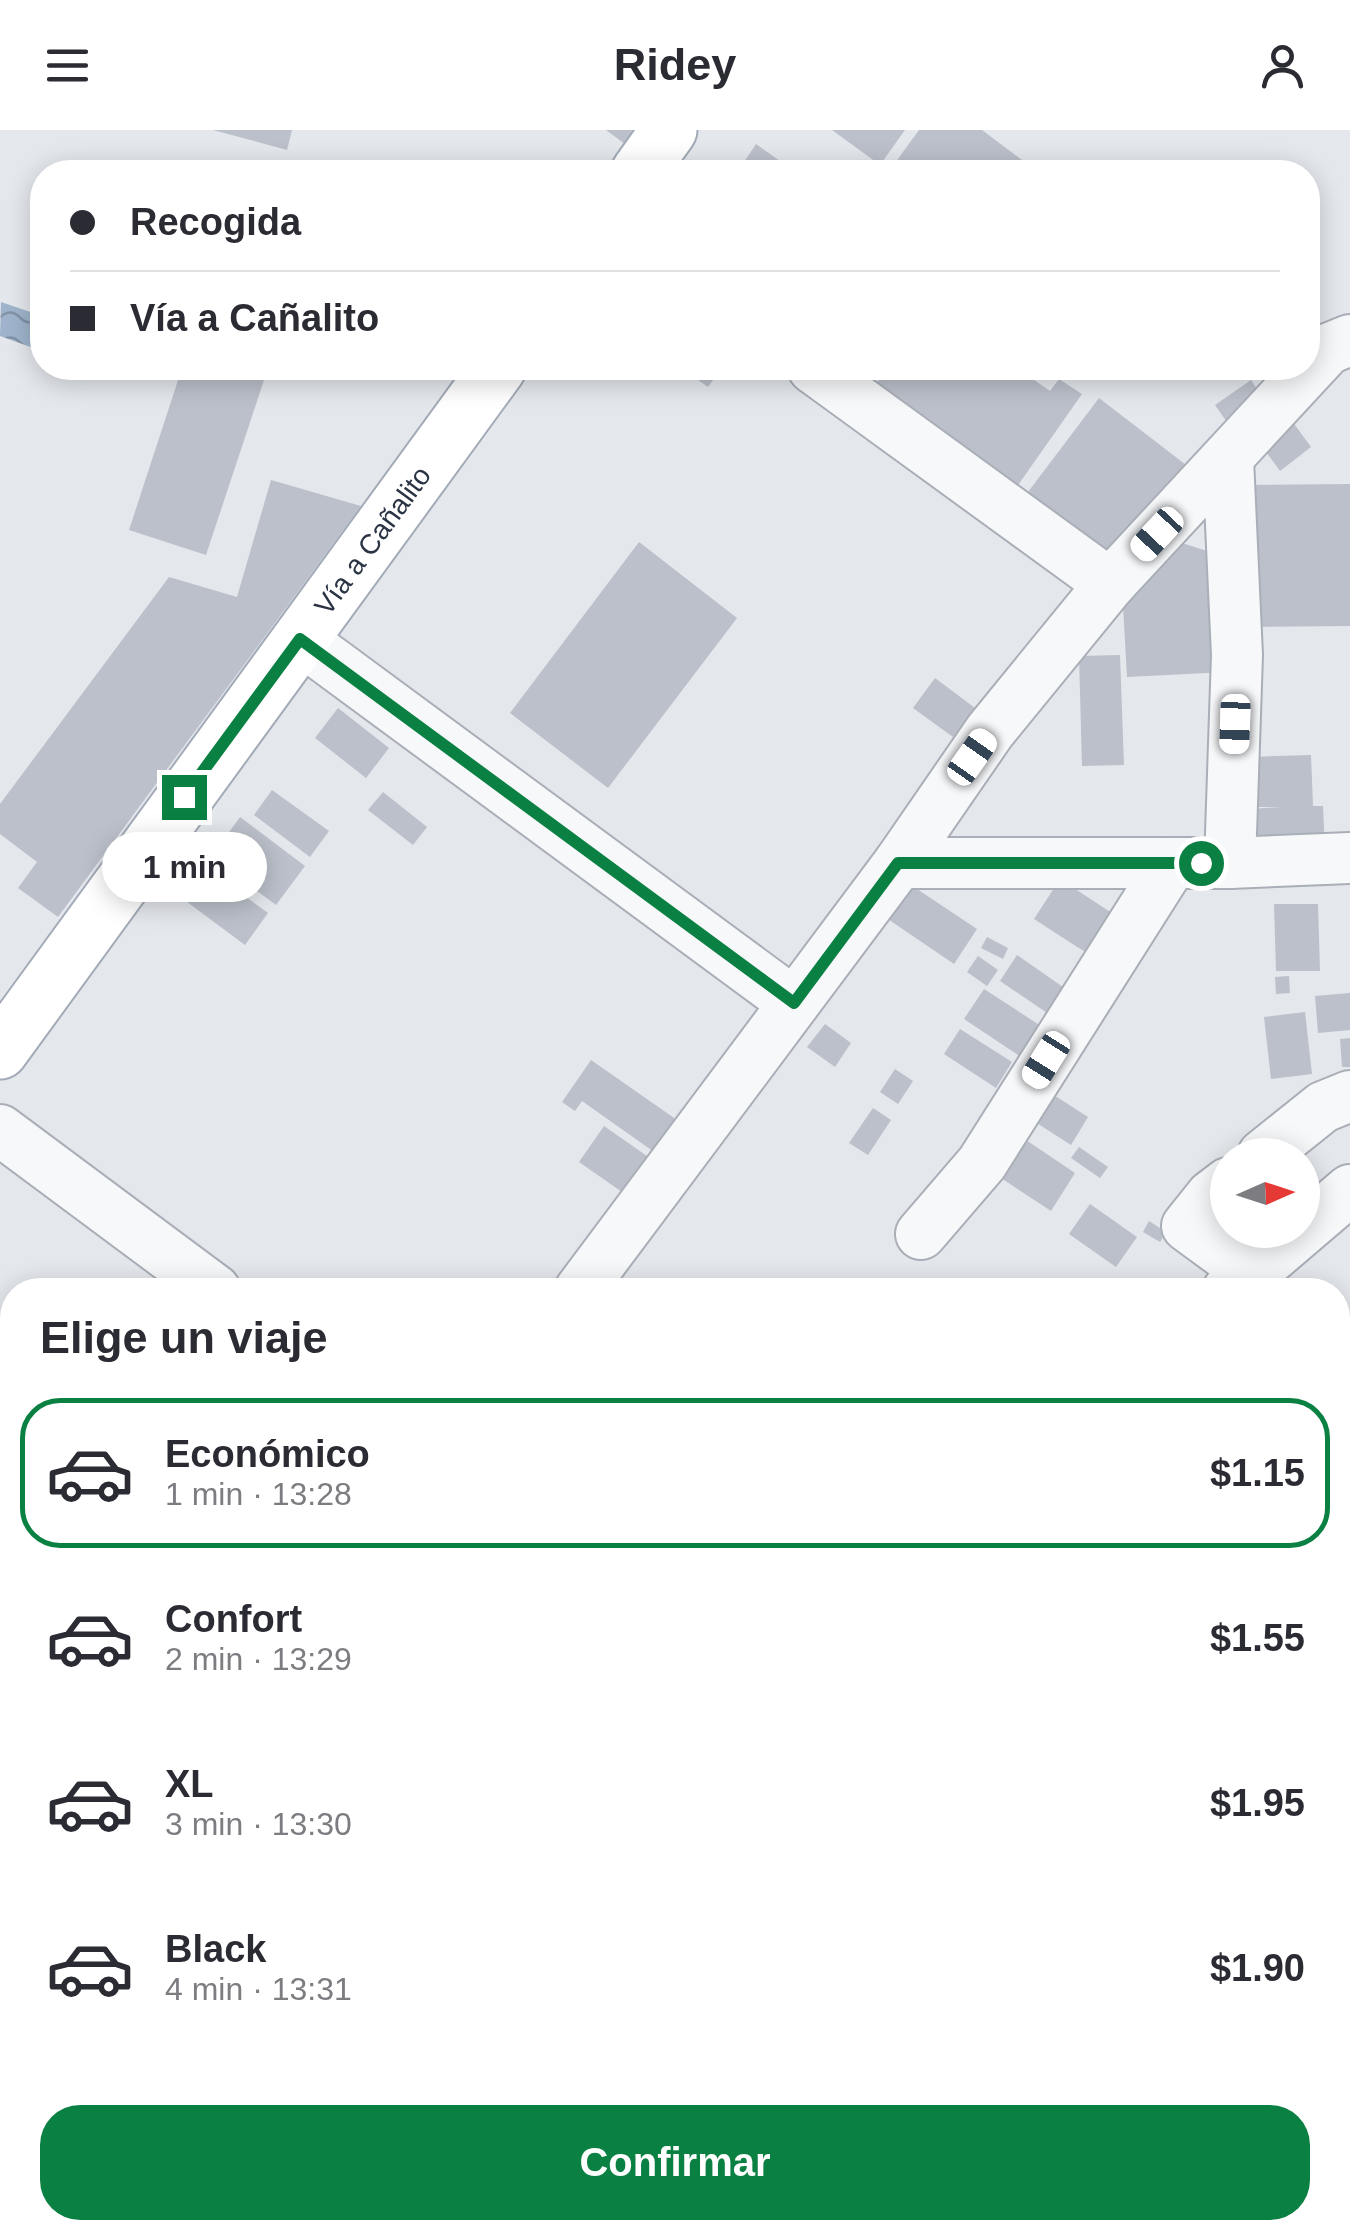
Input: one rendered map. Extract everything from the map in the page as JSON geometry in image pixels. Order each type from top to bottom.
[{"type":"main road","points":[[648,160],[669,130]]},
{"type":"main road","name":"Vía a Cañalito","points":[[0,1051],[489,380]]},
{"type":"street","points":[[1320,357],[1328,348],[1350,340]]},
{"type":"street","points":[[830,380],[1110,584]]},
{"type":"street","points":[[589,1278],[898,863],[990,731],[1110,584],[1299,380]]},
{"type":"street","points":[[1228,459],[1237,654],[1230,864]]},
{"type":"street","points":[[300,639],[794,1003]]},
{"type":"street","points":[[898,863],[1230,864],[1350,858]]},
{"type":"street","points":[[922,1234],[982,1163],[1172,863]]},
{"type":"street","points":[[1285,1138],[1323,1108],[1350,1096]]},
{"type":"street","points":[[0,1130],[199,1278]]},
{"type":"street","points":[[1245,1278],[1350,1190]]},
{"type":"street","points":[[1210,1197],[1188,1226],[1236,1278]]},
{"type":"water","points":[[1,302],[30,312],[30,347],[0,336]]},
{"type":"building","points":[[213,130],[292,130],[287,150]]},
{"type":"building","points":[[606,130],[641,130],[629,147]]},
{"type":"building","points":[[832,130],[905,130],[884,160],[873,160]]},
{"type":"building","points":[[919,130],[982,130],[1022,160],[897,160]]},
{"type":"building","points":[[756,144],[778,160],[745,160]]},
{"type":"building","points":[[178,380],[264,380],[206,555],[129,530]]},
{"type":"building","points":[[879,380],[1034,380],[1050,391],[1061,380],[1082,394],[1016,488],[874,387]]},
{"type":"building","points":[[1251,380],[1267,404],[1231,428],[1215,405]]},
{"type":"building","points":[[1099,398],[1190,468],[1118,562],[1028,492]]},
{"type":"building","points":[[1292,421],[1311,447],[1280,471],[1261,445]]},
{"type":"building","points":[[271,480],[361,506],[58,917],[18,888],[37,862],[0,834],[0,804],[169,577],[237,597]]},
{"type":"building","points":[[1350,484],[1350,626],[1250,627],[1248,485]]},
{"type":"building","points":[[1166,538],[1220,555],[1227,672],[1127,677],[1122,588]]},
{"type":"building","points":[[639,542],[737,618],[608,788],[510,713]]},
{"type":"building","points":[[1120,655],[1124,765],[1082,766],[1079,656]]},
{"type":"building","points":[[935,678],[975,708],[953,737],[913,708]]},
{"type":"building","points":[[338,708],[389,748],[366,778],[315,738]]},
{"type":"building","points":[[1311,755],[1313,806],[1323,806],[1325,851],[1252,854],[1250,809],[1281,807],[1250,807],[1249,757]]},
{"type":"building","points":[[272,790],[329,831],[310,857],[254,815]]},
{"type":"building","points":[[383,792],[427,827],[413,845],[368,810]]},
{"type":"building","points":[[240,817],[305,866],[276,905],[211,857]]},
{"type":"building","points":[[206,868],[268,913],[245,945],[183,899]]},
{"type":"building","points":[[902,879],[977,929],[954,964],[879,913]]},
{"type":"building","points":[[1060,879],[1121,919],[1096,959],[1034,919]]},
{"type":"building","points":[[1274,904],[1318,904],[1320,971],[1276,971]]},
{"type":"building","points":[[987,937],[1008,948],[1003,959],[981,948]]},
{"type":"building","points":[[1017,955],[1073,994],[1056,1019],[1000,981]]},
{"type":"building","points":[[978,956],[998,970],[987,986],[967,972]]},
{"type":"building","points":[[1289,976],[1290,993],[1276,994],[1275,977]]},
{"type":"building","points":[[984,989],[1044,1028],[1024,1059],[964,1019]]},
{"type":"building","points":[[1350,993],[1350,1030],[1318,1033],[1315,996]]},
{"type":"building","points":[[1305,1012],[1312,1074],[1271,1079],[1264,1017]]},
{"type":"building","points":[[825,1024],[851,1043],[835,1067],[807,1047]]},
{"type":"building","points":[[960,1029],[1012,1062],[996,1088],[944,1054]]},
{"type":"building","points":[[1350,1038],[1350,1067],[1342,1067],[1340,1039]]},
{"type":"building","points":[[591,1060],[687,1127],[664,1159],[582,1101],[575,1111],[562,1102]]},
{"type":"building","points":[[895,1069],[913,1081],[898,1104],[880,1092]]},
{"type":"building","points":[[1049,1092],[1088,1117],[1071,1145],[1032,1120]]},
{"type":"building","points":[[873,1108],[891,1120],[868,1155],[849,1143]]},
{"type":"building","points":[[604,1126],[647,1156],[622,1192],[579,1162]]},
{"type":"building","points":[[1023,1138],[1075,1173],[1051,1211],[998,1176]]},
{"type":"building","points":[[1079,1147],[1108,1167],[1100,1178],[1071,1158]]},
{"type":"building","points":[[1090,1204],[1137,1237],[1116,1267],[1069,1234]]},
{"type":"building","points":[[1149,1221],[1166,1232],[1160,1242],[1143,1232]]},
{"type":"route","points":[[184,797],[300,639],[794,1003],[898,863],[1201,863]]}]
